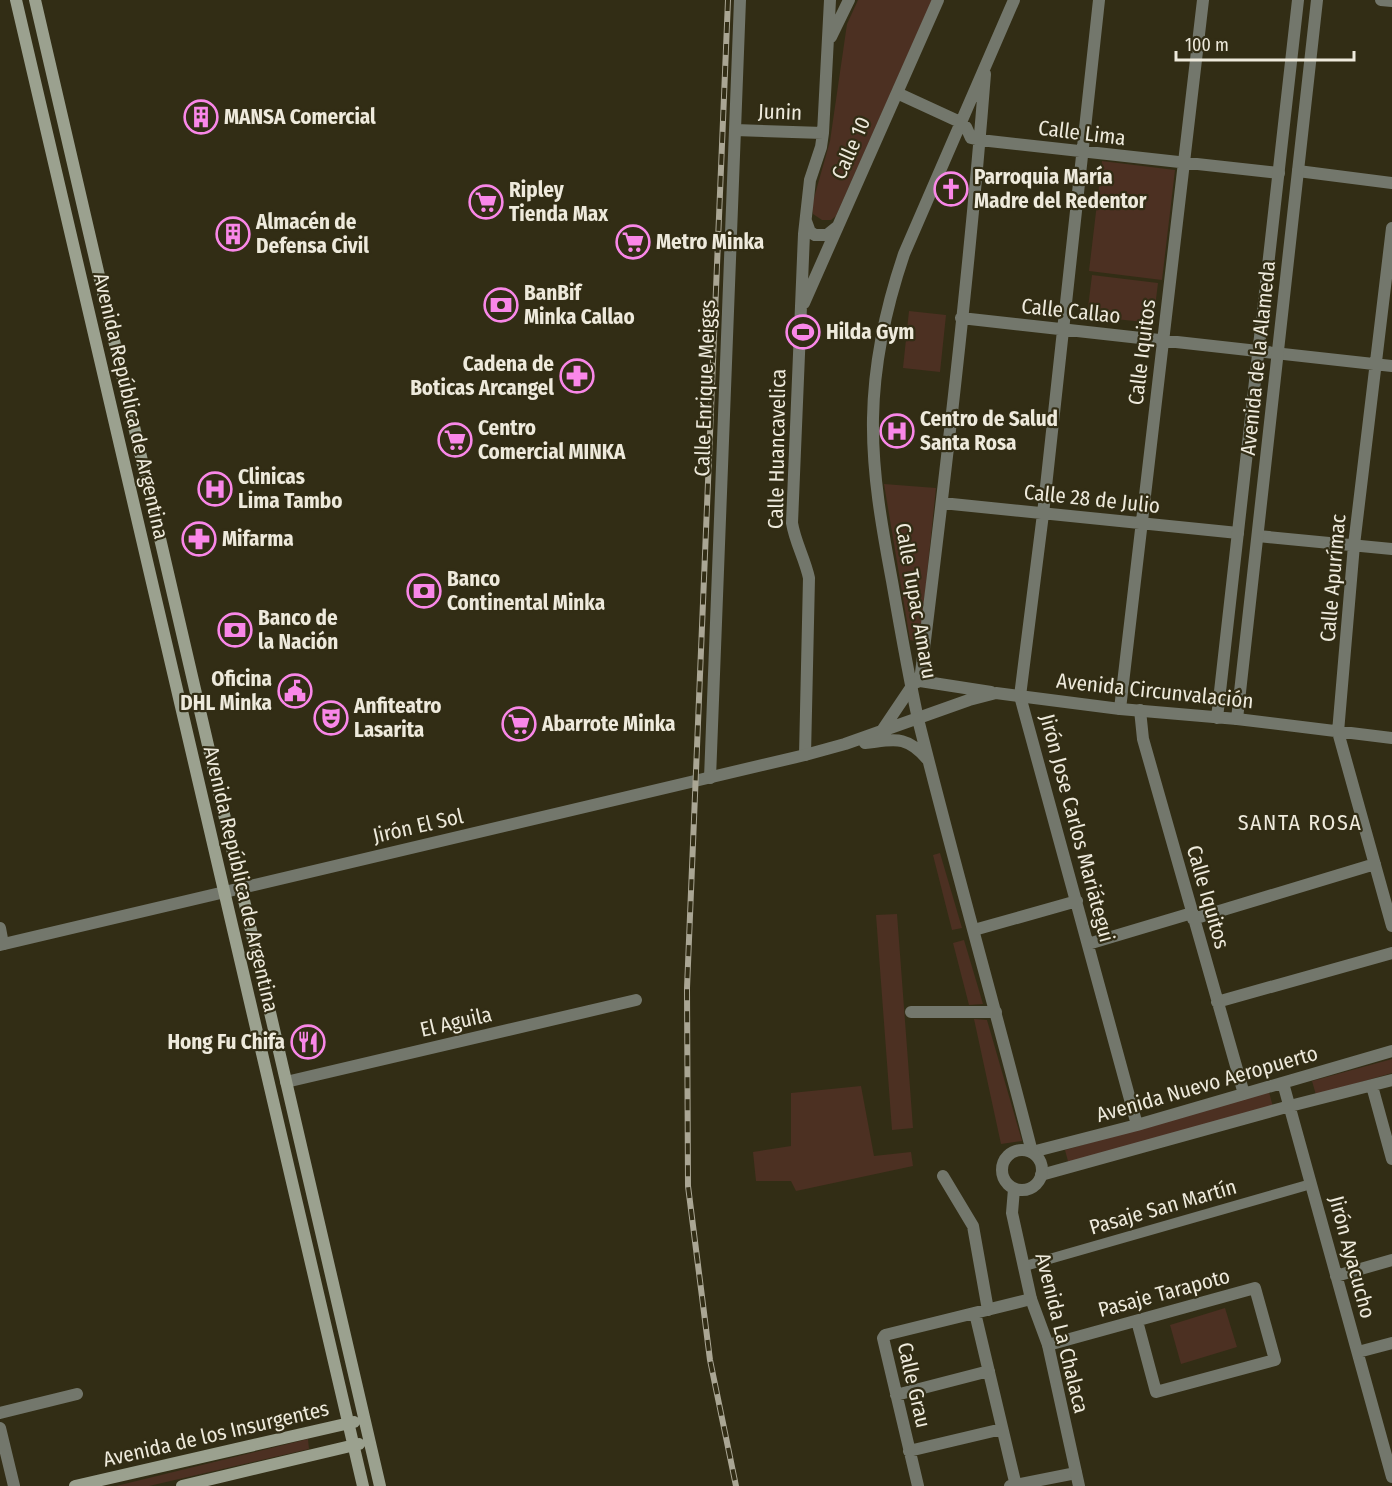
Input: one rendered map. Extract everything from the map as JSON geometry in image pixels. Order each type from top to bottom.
[{"type":"main road","name":"Avenida República de Argentina","points":[[16,0],[363,1486]]},
{"type":"main road","name":"Avenida República de Argentina","points":[[34,0],[380,1486]]},
{"type":"main road","name":"Avenida de los Insurgentes","points":[[75,1486],[364,1419]]},
{"type":"main road","name":"Avenida de los Insurgentes","points":[[182,1486],[370,1442]]},
{"type":"street","name":"Calle Enrique Meiggs","points":[[710,778],[740,0]]},
{"type":"street","name":"Calle Huancavelica","points":[[805,755],[809,578],[806,564],[794,536],[792,523],[806,220],[810,180],[821,147],[823,133],[830,0]]},
{"type":"street","points":[[828,43],[849,0]]},
{"type":"street","name":"Calle 10","points":[[800,311],[938,0]]},
{"type":"street","name":"Calle Tupac Amaru","points":[[1014,0],[904,254],[884,326],[874,396],[873,438],[881,509],[915,684],[918,719],[1032,1152]]},
{"type":"street","name":"Jirón Jose Carlos Mariátegui","points":[[1099,0],[1043,514],[1020,696],[1137,1125]]},
{"type":"street","name":"Calle Iquitos","points":[[1120,709],[1203,0]]},
{"type":"street","name":"Avenida de la Alameda","points":[[1217,718],[1298,0]]},
{"type":"street","name":"Avenida de la Alameda","points":[[1237,719],[1317,0]]},
{"type":"street","points":[[1381,0],[1392,1]]},
{"type":"street","name":"Calle Tupac Amaru","points":[[915,684],[942,503],[986,63]]},
{"type":"street","points":[[897,93],[960,122],[966,127],[971,138],[980,140]]},
{"type":"street","name":"Junin","points":[[735,130],[823,133]]},
{"type":"street","name":"Calle Lima","points":[[980,140],[1279,173]]},
{"type":"street","points":[[1298,171],[1392,183]]},
{"type":"street","points":[[806,220],[810,232],[815,235],[827,235],[838,226]]},
{"type":"street","name":"Calle Apurímac","points":[[1392,228],[1354,545],[1338,732],[1392,926]]},
{"type":"street","name":"Calle Callao","points":[[961,318],[1392,366]]},
{"type":"street","name":"Calle 28 de Julio","points":[[942,503],[1238,533]]},
{"type":"street","points":[[1258,536],[1392,549]]},
{"type":"street","points":[[881,732],[915,684],[996,693]]},
{"type":"street","name":"Avenida Circunvalación","points":[[918,719],[969,700],[996,693],[1120,709],[1237,719],[1392,738]]},
{"type":"street","name":"Calle Iquitos","points":[[1140,710],[1143,739],[1244,1094]]},
{"type":"street","name":"Jirón El Sol","points":[[2,944],[805,755],[918,719]]},
{"type":"street","name":"Jirón El Sol","points":[[845,744],[902,740],[919,749],[928,760]]},
{"type":"street","points":[[1088,944],[1375,864]]},
{"type":"street","points":[[974,930],[1077,901]]},
{"type":"street","points":[[0,928],[2,944]]},
{"type":"street","points":[[1217,1002],[1392,953]]},
{"type":"street","name":"El Aguila","points":[[286,1082],[636,1000]]},
{"type":"street","points":[[911,1012],[996,1011]]},
{"type":"street","name":"Avenida Nuevo Aeropuerto","points":[[1032,1152],[1137,1125],[1392,1051]]},
{"type":"street","name":"Avenida Nuevo Aeropuerto","points":[[1041,1175],[1392,1080]]},
{"type":"street","name":"Jirón Ayacucho","points":[[1283,1083],[1392,1477]]},
{"type":"street","points":[[1372,1086],[1392,1159]]},
{"type":"street","points":[[1015,1150],[1032,1152],[1041,1162],[1041,1175],[1034,1186],[1028,1189],[1014,1189],[1008,1185],[1002,1174],[1003,1161],[1015,1150]]},
{"type":"street","points":[[943,1176],[973,1226],[988,1310]]},
{"type":"street","name":"Pasaje San Martín","points":[[1025,1266],[1311,1184]]},
{"type":"street","name":"Avenida La Chalaca","points":[[1014,1189],[1012,1213],[1031,1299],[1048,1345],[1079,1486]]},
{"type":"street","points":[[1336,1276],[1392,1260]]},
{"type":"street","name":"Pasaje Tarapoto","points":[[1048,1345],[1255,1288],[1275,1360],[1156,1392],[1137,1321]]},
{"type":"street","name":"Calle Grau","points":[[918,1486],[882,1338],[885,1335],[1031,1299]]},
{"type":"street","points":[[975,1313],[1014,1486],[1076,1473]]},
{"type":"street","points":[[1358,1353],[1392,1343]]},
{"type":"street","points":[[896,1395],[989,1371]]},
{"type":"street","points":[[0,1413],[76,1394]]},
{"type":"street","points":[[0,1428],[14,1486]]},
{"type":"street","points":[[909,1451],[1002,1429]]},
{"type":"shaded area","points":[[858,0],[932,0],[836,216],[831,220],[822,220],[813,214],[812,205],[830,141],[847,24]]},
{"type":"shaded area","points":[[1102,161],[1175,170],[1162,280],[1089,271]]},
{"type":"shaded area","points":[[1092,275],[1158,283],[1153,323],[1087,316]]},
{"type":"shaded area","points":[[909,311],[946,315],[940,372],[903,368]]},
{"type":"shaded area","points":[[884,484],[936,488],[920,642],[910,640]]},
{"type":"shaded area","points":[[940,853],[962,928],[952,930],[933,855]]},
{"type":"shaded area","points":[[897,914],[913,1128],[892,1130],[876,915]]},
{"type":"shaded area","points":[[964,940],[983,1004],[969,1005],[953,943]]},
{"type":"shaded area","points":[[974,1019],[987,1020],[1022,1141],[1001,1144]]},
{"type":"shaded area","points":[[1392,1059],[1392,1073],[1316,1095],[1312,1081]]},
{"type":"shaded area","points":[[861,1086],[874,1156],[911,1152],[913,1166],[796,1191],[791,1181],[756,1181],[753,1152],[791,1146],[791,1093]]},
{"type":"shaded area","points":[[1269,1092],[1273,1107],[1069,1165],[1065,1150]]},
{"type":"shaded area","points":[[1225,1308],[1237,1347],[1181,1364],[1170,1325]]},
{"type":"shaded area","points":[[308,1439],[309,1449],[149,1486],[116,1486]]},
{"type":"railway","points":[[728,0],[687,988],[688,1186],[710,1360],[736,1486]]},
{"type":"place","name":"MANSA Comercial","points":[[201,117]]},
{"type":"place","name":"Parroquia María Madre del Redentor","points":[[951,189]]},
{"type":"place","name":"Ripley Tienda Max","points":[[486,202]]},
{"type":"place","name":"Almacén de Defensa Civil","points":[[233,234]]},
{"type":"place","name":"Metro Minka","points":[[633,242]]},
{"type":"place","name":"BanBif Minka Callao","points":[[501,305]]},
{"type":"place","name":"Hilda Gym","points":[[803,332]]},
{"type":"place","name":"Cadena de Boticas Arcangel","points":[[577,376]]},
{"type":"place","name":"Centro de Salud Santa Rosa","points":[[897,431]]},
{"type":"place","name":"Centro Comercial MINKA","points":[[455,440]]},
{"type":"place","name":"Clinicas Lima Tambo","points":[[215,489]]},
{"type":"place","name":"Mifarma","points":[[199,539]]},
{"type":"place","name":"Banco Continental Minka","points":[[424,591]]},
{"type":"place","name":"Banco de la Nación","points":[[235,630]]},
{"type":"place","name":"Oficina DHL Minka","points":[[295,691]]},
{"type":"place","name":"Anfiteatro Lasarita","points":[[331,718]]},
{"type":"place","name":"Abarrote Minka","points":[[519,724]]},
{"type":"place","name":"Hong Fu Chifa","points":[[308,1042]]},
{"type":"district","name":"SANTA ROSA","points":[[1300,822]]}]
